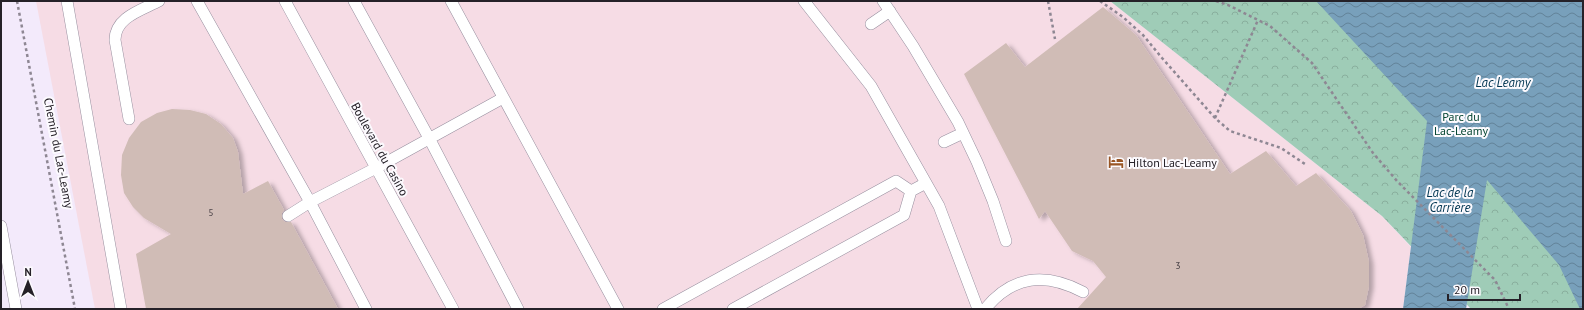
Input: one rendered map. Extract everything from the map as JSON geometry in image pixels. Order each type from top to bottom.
[{"type":"lane","points":[[68,1],[122,309]]},
{"type":"lane","points":[[129,118],[116,40],[117,29],[126,18],[159,1]]},
{"type":"lane","points":[[197,1],[310,202],[366,309]]},
{"type":"lane","name":"Boulevard du Casino","points":[[285,1],[453,309]]},
{"type":"lane","points":[[354,1],[429,138],[518,309]]},
{"type":"lane","points":[[451,1],[618,309]]},
{"type":"lane","points":[[804,1],[871,86],[939,206],[978,309]]},
{"type":"lane","points":[[883,1],[913,46],[963,133],[982,175],[1006,241]]},
{"type":"lane","points":[[870,24],[890,12]]},
{"type":"lane","points":[[288,216],[310,202],[376,168],[503,98]]},
{"type":"lane","points":[[944,142],[963,133]]},
{"type":"lane","points":[[663,309],[896,181],[911,191]]},
{"type":"lane","points":[[733,309],[904,215],[911,191],[926,183]]},
{"type":"lane","points":[[1,226],[16,309]]},
{"type":"lane","points":[[985,309],[995,297],[1011,286],[1032,280],[1050,279],[1067,284],[1082,292]]},
{"type":"path","name":"Chemin du Lac-Leamy","points":[[17,1],[75,309]]},
{"type":"path","points":[[1048,1],[1055,38]]},
{"type":"path","points":[[1100,1],[1123,17],[1143,35],[1215,118],[1230,131],[1280,148],[1305,164]]},
{"type":"path","points":[[1216,1],[1228,5],[1270,26],[1312,63],[1373,153],[1397,181],[1494,280],[1509,309]]},
{"type":"path","points":[[1215,118],[1258,20]]},
{"type":"shaded area","points":[[36,1],[1110,1],[1382,216],[1411,247],[1403,309],[95,309]]},
{"type":"green space","name":"Parc du Lac-Leamy","points":[[1110,1],[1583,1],[1583,309],[1471,309],[1382,216]]},
{"type":"water","name":"Lac Leamy","points":[[1316,1],[1583,1],[1583,309],[1580,309],[1559,265],[1487,180],[1466,309],[1403,309],[1427,121]]},
{"type":"building","name":"Hilton Lac-Leamy","points":[[1103,7],[1136,35],[1230,174],[1266,151],[1296,186],[1316,173],[1351,211],[1363,235],[1369,262],[1369,286],[1365,305],[1358,309],[1077,309],[1106,277],[1093,261],[1072,251],[1045,211],[1039,219],[964,74],[1006,43],[1025,67]]},
{"type":"building","points":[[172,109],[190,110],[206,114],[221,124],[233,138],[238,152],[243,194],[268,181],[284,210],[282,213],[282,219],[285,222],[291,222],[338,309],[146,309],[136,254],[171,234],[144,218],[133,207],[124,193],[121,175],[122,155],[129,138],[141,122],[157,113]]},
{"type":"place","name":"Hilton Lac-Leamy","points":[[1116,162]]},
{"type":"water label","name":"Lac de la Carrière","points":[[1450,200]]}]
